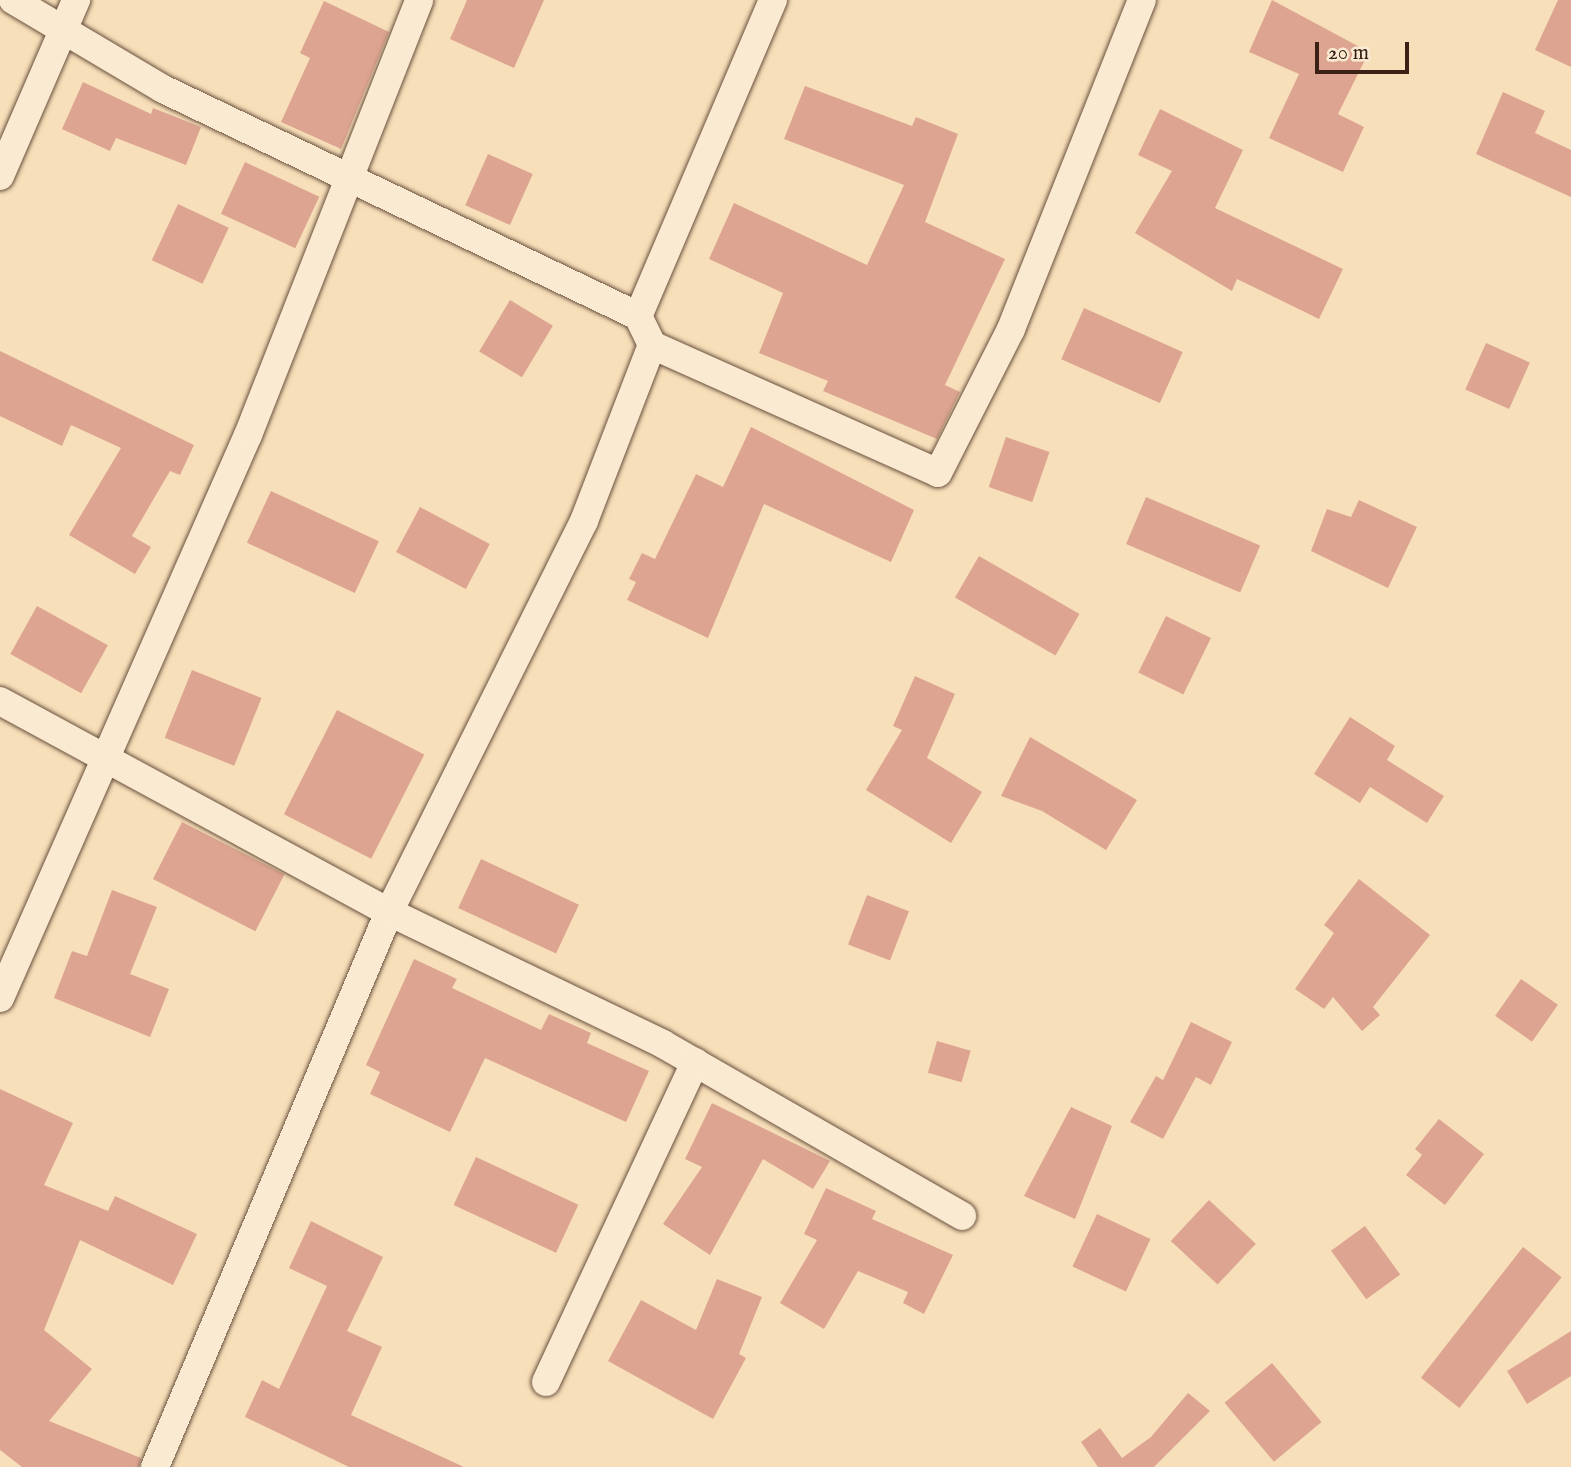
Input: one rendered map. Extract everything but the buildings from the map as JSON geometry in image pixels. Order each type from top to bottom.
[{"type":"street","points":[[13,0],[63,32],[348,178],[638,316],[652,345],[938,473],[1012,329],[1142,0]]},
{"type":"street","points":[[0,176],[76,0]]},
{"type":"street","points":[[0,998],[102,759],[248,435],[419,0]]},
{"type":"street","points":[[638,316],[772,0]]},
{"type":"street","points":[[155,1467],[389,912],[584,521],[652,345]]},
{"type":"street","points":[[0,701],[102,759],[389,912],[695,1062],[962,1216]]},
{"type":"street","points":[[546,1382],[695,1062]]}]
